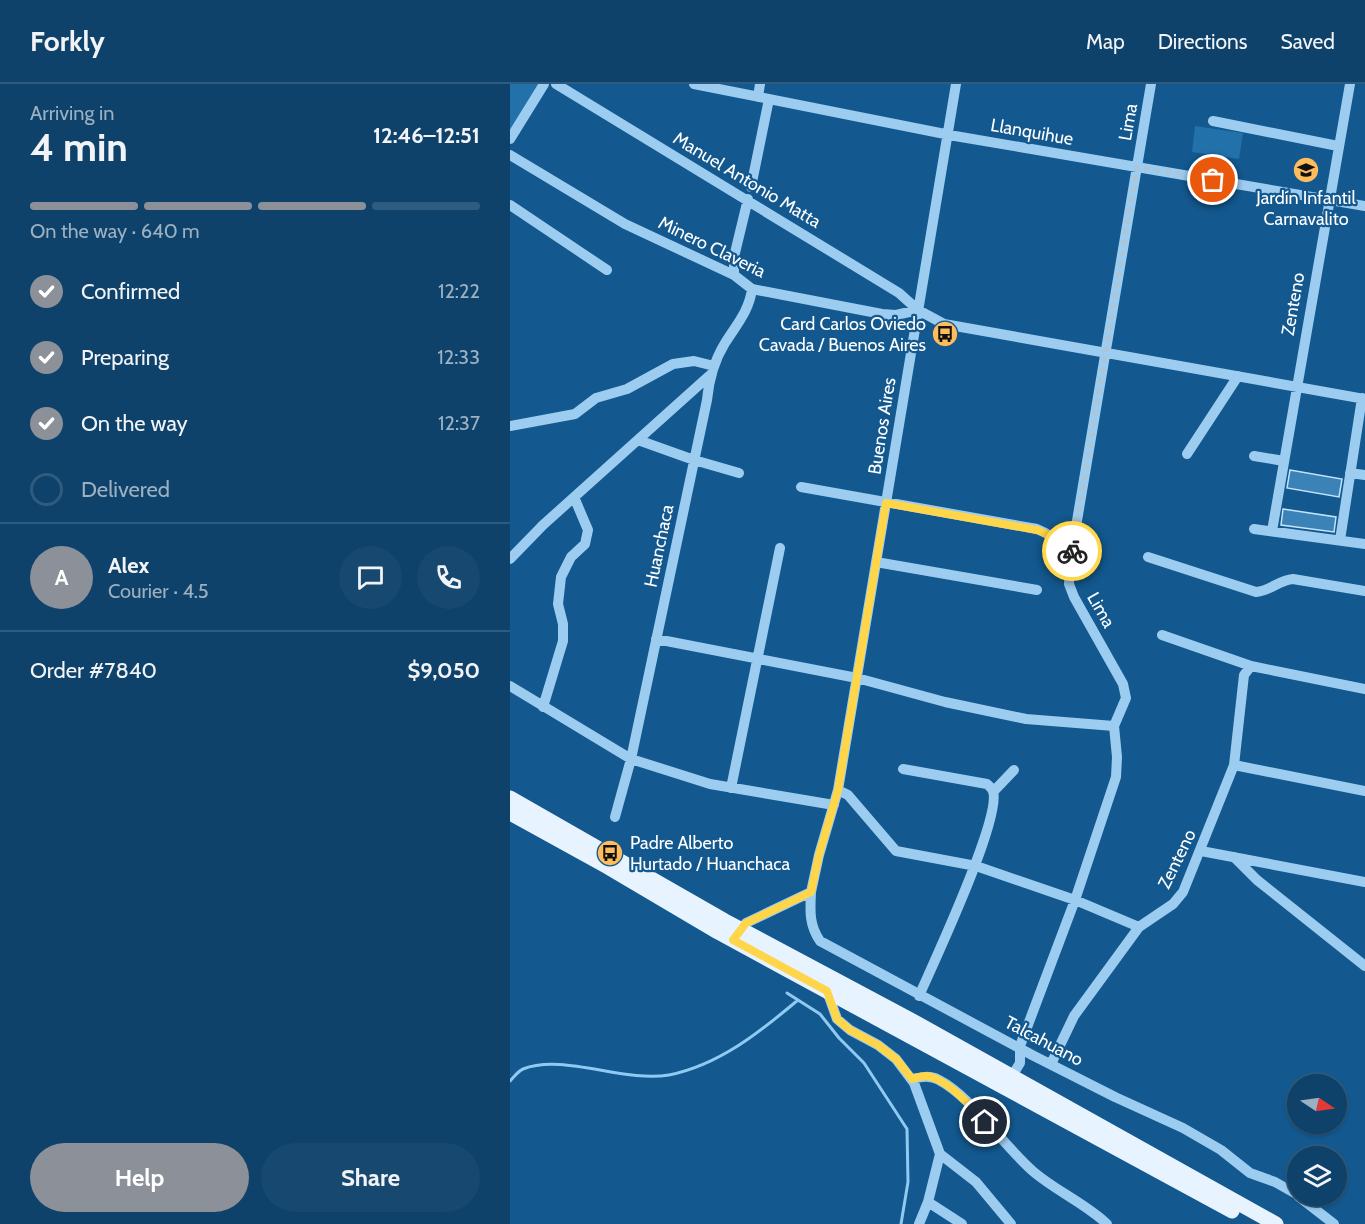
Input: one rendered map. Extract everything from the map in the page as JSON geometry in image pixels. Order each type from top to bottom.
[{"type":"main road","points":[[510,798],[737,934],[827,991],[1009,1082],[1159,1165],[1276,1224]]},
{"type":"main road","points":[[510,813],[737,934],[909,1019],[1009,1082]]},
{"type":"main road","points":[[1159,1165],[1256,1224]]},
{"type":"street","points":[[510,139],[544,84]]},
{"type":"street","name":"Manuel Antonio Matta","points":[[556,84],[748,199],[899,293],[918,310],[944,324],[960,329],[1364,398]]},
{"type":"street","points":[[570,84],[574,95]]},
{"type":"street","name":"Llanquihue","points":[[694,84],[948,134],[1365,206]]},
{"type":"street","points":[[758,97],[760,84]]},
{"type":"street","name":"Buenos Aires","points":[[811,892],[838,790],[956,84]]},
{"type":"street","name":"Lima","points":[[1009,1082],[1020,1063],[1020,1046],[1075,900],[1116,777],[1114,726],[1126,698],[1123,684],[1074,597],[1069,584],[1070,562],[1151,84]]},
{"type":"street","name":"Zenteno","points":[[1272,531],[1295,386],[1350,84]]},
{"type":"street","points":[[751,187],[769,99]]},
{"type":"street","points":[[1213,121],[1338,146]]},
{"type":"street","name":"Minero Claveria","points":[[510,155],[624,224],[734,275],[752,289],[882,314],[896,315],[918,310]]},
{"type":"street","points":[[734,275],[734,256],[748,199]]},
{"type":"street","points":[[510,205],[607,270]]},
{"type":"street","name":"Huanchaca","points":[[615,818],[631,759],[707,400],[711,371],[746,312],[752,289]]},
{"type":"street","points":[[510,426],[575,414],[596,398],[627,389],[674,364],[694,361],[711,371],[510,559]]},
{"type":"street","points":[[1187,454],[1238,376]]},
{"type":"street","points":[[1340,540],[1364,398]]},
{"type":"street","points":[[638,440],[739,473]]},
{"type":"street","points":[[1254,456],[1284,462]]},
{"type":"street","points":[[1350,473],[1365,475]]},
{"type":"street","points":[[801,487],[1037,530],[1047,533],[1061,544],[1070,562]]},
{"type":"street","points":[[543,707],[563,641],[563,624],[558,604],[561,577],[571,557],[585,544],[588,530],[574,497]]},
{"type":"street","points":[[1254,529],[1365,543]]},
{"type":"street","points":[[731,788],[780,548]]},
{"type":"street","points":[[1148,557],[1256,592],[1264,591],[1283,580],[1293,579],[1365,591]]},
{"type":"street","points":[[876,562],[1036,590]]},
{"type":"street","points":[[1162,635],[1251,666],[1365,689]]},
{"type":"street","points":[[656,639],[857,678],[945,702],[1026,718],[1114,726]]},
{"type":"street","name":"Zenteno","points":[[1052,1064],[1074,1016],[1139,927],[1173,904],[1184,892],[1234,765],[1244,675],[1251,666]]},
{"type":"street","points":[[510,686],[631,759],[710,784],[834,805]]},
{"type":"street","points":[[1234,765],[1365,791]]},
{"type":"street","points":[[903,769],[987,784],[993,792],[993,803],[976,866],[919,996]]},
{"type":"street","points":[[993,792],[1014,770]]},
{"type":"street","points":[[838,790],[848,795],[896,851],[976,866],[1075,900],[1139,927]]},
{"type":"street","points":[[1201,851],[1365,882]]},
{"type":"street","points":[[1233,857],[1257,880],[1365,966]]},
{"type":"street","points":[[737,934],[746,923],[811,892]]},
{"type":"street","name":"Talcahuano","points":[[811,892],[810,918],[813,931],[820,941],[919,996],[1020,1046],[1034,1056],[1183,1128],[1221,1150],[1250,1173],[1287,1189]]},
{"type":"street","points":[[827,991],[837,1019],[850,1030],[878,1045],[896,1059],[912,1079],[940,1154],[976,1182],[1011,1224]]},
{"type":"street","points":[[1020,1063],[1034,1056]]},
{"type":"street","points":[[912,1079],[926,1076],[939,1080],[970,1105],[999,1139],[1035,1173],[1107,1224]]},
{"type":"street","points":[[919,1224],[928,1202],[940,1154]]},
{"type":"street","points":[[928,1202],[962,1224]]},
{"type":"street","name":"Talcahuano","points":[[1312,1206],[1334,1224]]},
{"type":"shaded area","points":[[510,84],[540,84],[510,132]]},
{"type":"shaded area","points":[[1195,126],[1243,133],[1239,159],[1192,152]]},
{"type":"building","points":[[1290,470],[1342,479],[1339,497],[1287,488]]},
{"type":"building","points":[[1283,509],[1336,517],[1334,532],[1281,525]]},
{"type":"waterway","points":[[787,993],[820,1014],[839,1038],[864,1063],[907,1129],[908,1182],[901,1224]]},
{"type":"waterway","points":[[510,1081],[521,1070],[539,1065],[556,1064],[651,1076],[669,1075],[687,1070],[705,1064],[738,1046],[798,1000]]},
{"type":"way so far","points":[[1072,551],[1137,167],[1213,180]]},
{"type":"place","name":"Jardín Infantil Carnavalito","points":[[1306,170]]},
{"type":"place","name":"Card Carlos Oviedo Cavada / Buenos Aires","points":[[945,334]]},
{"type":"place","name":"Padre Alberto Hurtado / Huanchaca","points":[[610,853]]},
{"type":"route","points":[[985,1122],[970,1105],[939,1080],[926,1076],[912,1079],[896,1059],[878,1045],[850,1030],[837,1019],[827,991],[733,940],[746,923],[811,892],[838,790],[886,503],[1026,527],[1047,533],[1054,538],[1066,551],[1070,562],[1072,551]]}]
